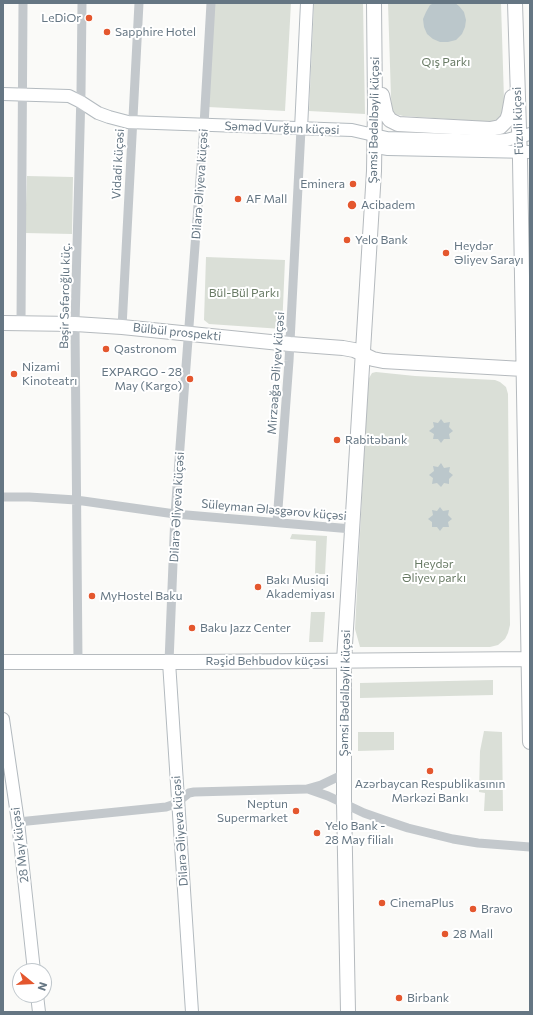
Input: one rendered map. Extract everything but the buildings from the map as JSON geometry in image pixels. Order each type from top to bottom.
[{"type":"main road","points":[[301,129],[307,3]]},
{"type":"main road","name":"Şəmsi Bədəlbəyli küçəsi","points":[[348,1012],[344,802],[344,661],[361,374],[357,352],[364,333],[374,171],[374,3]]},
{"type":"main road","name":"Füzuli küçəsi","points":[[515,3],[516,41],[525,152],[530,742]]},
{"type":"main road","points":[[375,29],[385,111],[394,123],[404,125],[490,129],[500,127],[507,120],[511,106],[516,41]]},
{"type":"main road","name":"Səməd Vurğun küçəsi","points":[[3,94],[69,96],[109,118],[132,122],[352,130],[395,138],[494,141],[524,136]]},
{"type":"main road","points":[[375,135],[379,146],[385,149],[525,152]]},
{"type":"main road","name":"Bülbül prospekti","points":[[3,323],[75,324],[122,327],[357,352],[373,359],[383,361],[527,370]]},
{"type":"main road","name":"Rəşid Behbudov küçəsi","points":[[3,662],[344,661],[529,658]]},
{"type":"main road","name":"Dilarə Əliyeva küçəsi","points":[[169,662],[192,1012]]},
{"type":"main road","name":"28 May küçəsi","points":[[3,719],[18,822],[33,963]]},
{"type":"street","points":[[21,323],[23,3]]},
{"type":"street","name":"Bəşir Səfəroğlu küç.","points":[[78,661],[75,324],[82,3]]},
{"type":"street","name":"Vidadi küçəsi","points":[[122,327],[139,3]]},
{"type":"street","name":"Dilarə Əliyeva küçəsi","points":[[169,662],[176,514],[204,125],[211,3]]},
{"type":"street","name":"Mirzəağa Əliyev küçəsi","points":[[277,522],[290,344],[301,129]]},
{"type":"street","name":"Süleyman Ələsgərov küçəsi","points":[[3,497],[76,500],[176,514],[352,529]]},
{"type":"street","points":[[18,822],[166,807],[194,792],[307,789],[324,784],[344,774]]},
{"type":"street","points":[[307,789],[322,793],[364,812],[408,828],[452,839],[478,843],[530,847]]},
{"type":"green space","points":[[214,3],[291,3],[285,111],[208,107]]},
{"type":"green space","points":[[314,3],[363,3],[365,114],[309,111]]},
{"type":"green space","name":"Qış Parkı","points":[[388,3],[501,3],[504,111],[499,119],[493,122],[403,116],[395,114],[392,110],[391,97]]},
{"type":"green space","points":[[27,176],[73,177],[72,234],[25,233]]},
{"type":"green space","name":"Bül-Bül Parkı","points":[[206,257],[285,260],[282,329],[209,324],[204,320]]},
{"type":"green space","name":"Heydər Əliyev parkı","points":[[376,372],[415,376],[495,380],[506,387],[508,394],[510,625],[505,639],[498,645],[490,647],[360,647],[355,629],[368,380],[372,373]]},
{"type":"green space","points":[[292,534],[327,536],[325,574],[315,574],[316,541],[290,539]]},
{"type":"green space","points":[[311,612],[325,612],[323,642],[309,642]]},
{"type":"green space","points":[[493,680],[493,695],[360,698],[360,683]]},
{"type":"green space","points":[[484,731],[502,732],[503,811],[484,811],[485,793],[479,792],[480,751]]},
{"type":"green space","points":[[358,732],[394,732],[394,750],[358,751]]},
{"type":"shaded area","points":[[434,3],[455,3],[464,12],[466,20],[465,27],[462,34],[456,40],[440,42],[427,34],[423,19],[430,5]]},
{"type":"shaded area","points":[[441,419],[444,423],[450,422],[449,427],[453,431],[449,434],[450,439],[444,439],[441,443],[438,439],[433,439],[434,434],[429,431],[434,427],[433,422],[438,423]]},
{"type":"shaded area","points":[[441,463],[444,468],[450,467],[449,472],[453,475],[449,479],[449,484],[444,483],[441,487],[437,483],[432,484],[433,478],[429,475],[434,471],[433,466],[438,467]]},
{"type":"shaded area","points":[[440,507],[443,511],[449,510],[448,515],[452,519],[448,522],[449,527],[443,527],[440,531],[437,527],[432,527],[432,522],[428,519],[433,515],[432,510],[437,511]]},
{"type":"place","name":"LeDiOr","points":[[89,18]]},
{"type":"place","name":"Sapphire Hotel","points":[[107,32]]},
{"type":"place","name":"Eminera","points":[[353,184]]},
{"type":"place","name":"AF Mall","points":[[238,199]]},
{"type":"place","name":"Acibadem","points":[[352,205]]},
{"type":"place","name":"Yelo Bank","points":[[347,240]]},
{"type":"place","name":"Heydər Əliyev Sarayı","points":[[446,253]]},
{"type":"place","name":"Qastronom","points":[[106,349]]},
{"type":"place","name":"Nizami Kinoteatrı","points":[[14,374]]},
{"type":"place","name":"EXPARGO - 28 May (Kargo)","points":[[190,379]]},
{"type":"place","name":"Rabitəbank","points":[[337,440]]},
{"type":"place","name":"Bakı Musiqi Akademiyası","points":[[258,587]]},
{"type":"place","name":"MyHostel Baku","points":[[92,596]]},
{"type":"place","name":"Baku Jazz Center","points":[[192,628]]},
{"type":"place","name":"Azərbaycan Respublikasının Mərkəzi Bankı","points":[[430,771]]},
{"type":"place","name":"Neptun Supermarket","points":[[296,811]]},
{"type":"place","name":"Yelo Bank - 28 May filialı","points":[[317,833]]},
{"type":"place","name":"CinemaPlus","points":[[382,903]]},
{"type":"place","name":"Bravo","points":[[473,909]]},
{"type":"place","name":"28 Mall","points":[[445,934]]},
{"type":"place","name":"Birbank","points":[[399,998]]}]
